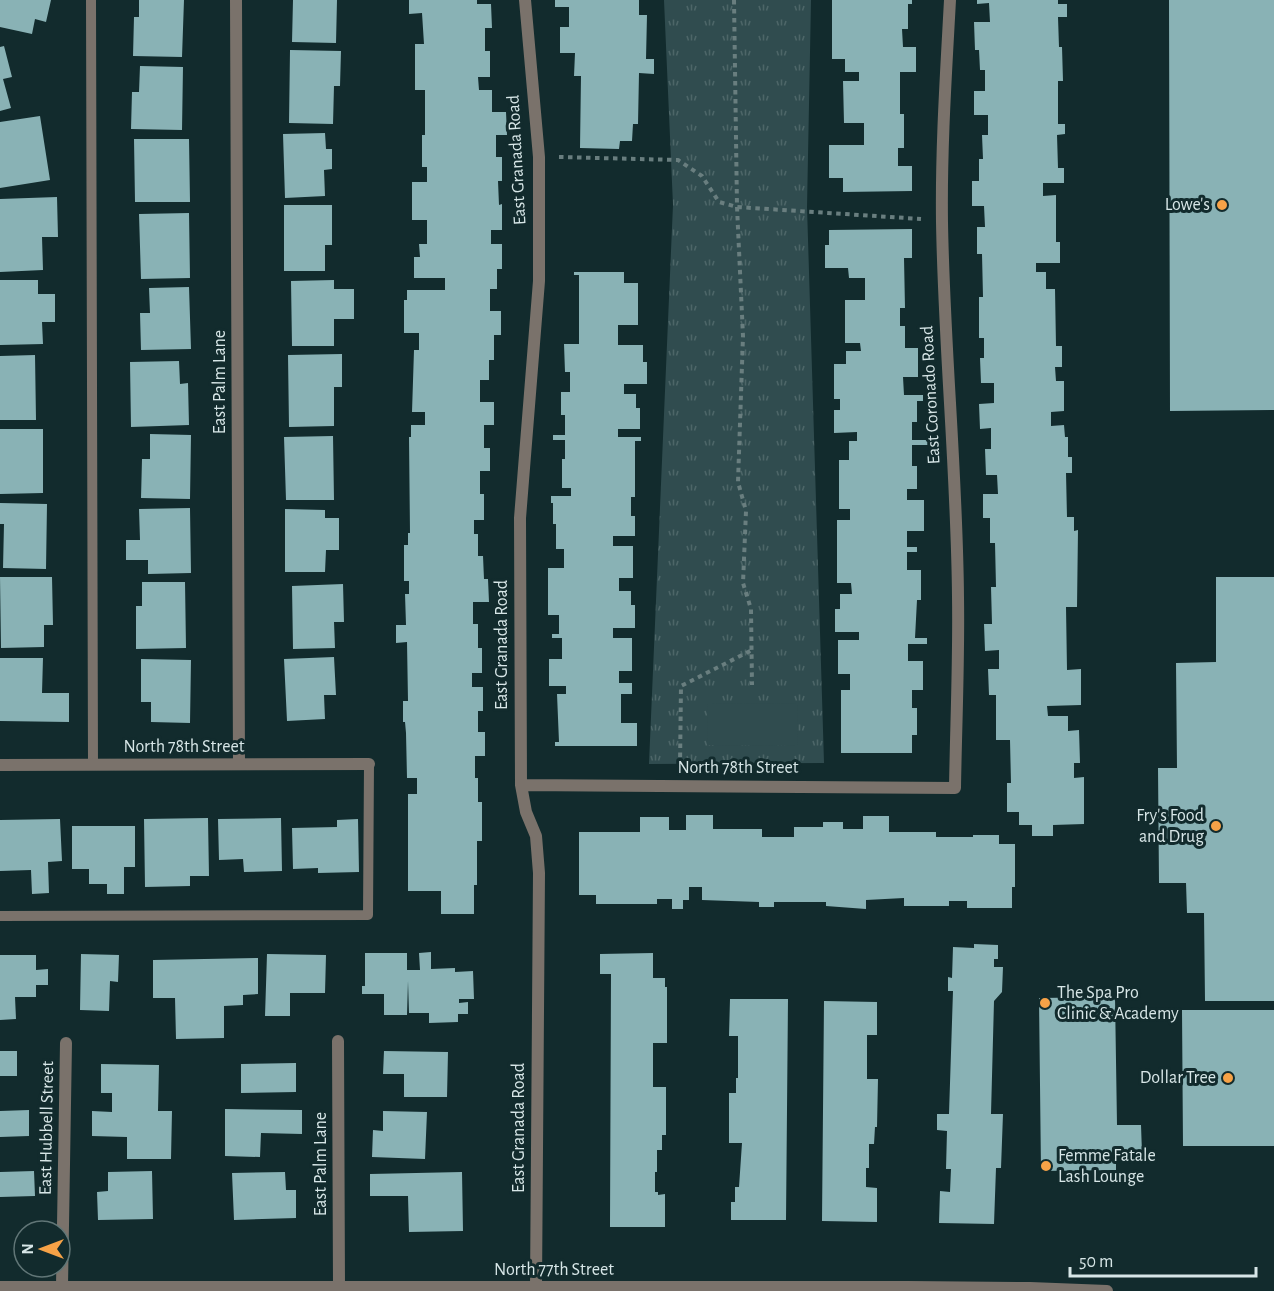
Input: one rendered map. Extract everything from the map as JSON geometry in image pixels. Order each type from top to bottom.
[{"type":"street","name":"East Palm Lane","points":[[236,0],[239,764]]},
{"type":"street","name":"East Granada Road","points":[[525,0],[539,157],[539,281],[520,518],[520,785],[526,813],[536,836],[539,873],[536,1288]]},
{"type":"street","name":"East Coronado Road","points":[[950,0],[944,103],[942,219],[958,598],[955,788]]},
{"type":"street","name":"North 78th Street","points":[[0,765],[369,764]]},
{"type":"street","name":"North 78th Street","points":[[520,785],[955,788]]},
{"type":"street","name":"East Palm Lane","points":[[338,1041],[339,1287]]},
{"type":"street","name":"East Hubbell Street","points":[[62,1287],[66,1042]]},
{"type":"street","name":"North 77th Street","points":[[0,1287],[909,1287],[1107,1291]]},
{"type":"lane","points":[[91,0],[93,765]]},
{"type":"lane","points":[[0,916],[368,915],[369,764]]},
{"type":"path","points":[[734,0],[737,207],[743,336],[738,482],[746,511],[743,583],[751,609],[752,685]]},
{"type":"path","points":[[559,157],[678,160],[702,176],[719,202],[737,207],[921,219]]},
{"type":"path","points":[[680,766],[681,686],[752,650]]},
{"type":"green space","points":[[664,0],[811,0],[807,207],[824,763],[649,764],[673,205]]},
{"type":"green space","points":[[708,703],[798,704],[797,746],[707,745]]},
{"type":"building","points":[[0,0],[51,0],[46,22],[35,19],[32,34],[0,27]]},
{"type":"building","points":[[139,0],[184,0],[182,57],[133,56],[134,17],[139,17]]},
{"type":"building","points":[[293,0],[337,0],[336,43],[292,42]]},
{"type":"building","points":[[409,0],[477,0],[477,4],[491,4],[492,28],[485,28],[485,51],[490,51],[490,77],[478,77],[479,90],[492,90],[492,112],[506,112],[507,135],[496,135],[496,157],[502,157],[502,181],[498,181],[499,205],[502,204],[502,230],[491,230],[491,244],[502,244],[502,269],[497,269],[497,289],[490,289],[490,311],[501,311],[501,335],[494,335],[494,360],[489,360],[489,380],[480,380],[480,402],[494,402],[494,425],[484,425],[484,448],[490,448],[490,471],[480,471],[480,494],[484,494],[484,520],[474,520],[474,534],[478,534],[478,556],[483,556],[484,579],[488,579],[489,602],[473,602],[473,624],[478,624],[478,648],[482,648],[482,673],[472,673],[472,687],[483,687],[483,711],[478,711],[478,732],[485,732],[485,756],[475,756],[478,802],[482,802],[482,841],[477,841],[477,885],[474,885],[474,914],[441,914],[441,891],[408,891],[408,794],[417,794],[417,778],[407,778],[403,701],[408,701],[407,642],[396,643],[396,625],[406,625],[405,594],[409,594],[409,581],[404,581],[404,545],[408,545],[408,533],[410,533],[409,437],[411,437],[411,425],[425,425],[425,412],[412,412],[414,350],[419,350],[419,333],[404,333],[404,300],[407,300],[407,290],[445,290],[445,278],[414,278],[414,257],[420,257],[419,244],[427,244],[427,220],[412,220],[412,182],[427,182],[427,167],[422,167],[425,90],[415,90],[415,44],[424,44],[422,13],[409,14]]},
{"type":"building","points":[[555,0],[639,0],[639,15],[647,15],[646,59],[654,59],[654,74],[639,73],[638,124],[633,124],[632,141],[620,141],[619,149],[580,148],[581,76],[574,76],[575,53],[560,53],[560,27],[569,27],[569,7],[555,7]]},
{"type":"building","points":[[832,0],[912,0],[912,4],[908,4],[908,29],[902,29],[903,47],[916,47],[916,72],[900,72],[900,114],[904,114],[904,148],[898,148],[898,166],[912,166],[912,191],[843,192],[843,178],[829,178],[829,145],[864,145],[864,123],[844,123],[843,81],[859,81],[859,72],[845,72],[845,59],[832,59]]},
{"type":"building","points":[[977,0],[1058,0],[1058,4],[1067,4],[1067,17],[1058,17],[1063,81],[1058,81],[1058,124],[1065,124],[1065,134],[1057,135],[1058,168],[1064,168],[1064,183],[1043,183],[1043,196],[1056,195],[1056,242],[1060,242],[1060,263],[1036,263],[1036,272],[1046,272],[1046,289],[1055,289],[1056,346],[1062,346],[1062,367],[1055,367],[1056,381],[1064,381],[1064,411],[1051,412],[1051,426],[1064,425],[1065,437],[1068,437],[1068,457],[1072,457],[1072,473],[1066,473],[1067,517],[1074,517],[1074,531],[1078,530],[1077,607],[1066,607],[1067,670],[1081,669],[1081,705],[1047,706],[1048,716],[1068,716],[1068,731],[1079,730],[1080,763],[1074,763],[1074,778],[1084,777],[1084,824],[1053,825],[1053,836],[1032,836],[1032,825],[1019,825],[1019,812],[1007,812],[1007,783],[1011,783],[1010,740],[996,740],[996,695],[989,695],[988,669],[999,669],[999,650],[985,651],[984,624],[992,624],[991,587],[996,587],[995,543],[990,543],[990,518],[983,518],[983,494],[998,494],[997,475],[986,475],[985,449],[991,449],[991,428],[980,429],[979,404],[994,403],[994,383],[981,383],[980,358],[984,358],[984,338],[979,338],[979,297],[983,297],[982,254],[977,254],[977,227],[985,227],[984,206],[972,206],[972,181],[979,181],[979,159],[983,159],[982,135],[988,135],[988,115],[974,115],[974,91],[985,91],[985,70],[980,70],[979,50],[975,50],[974,22],[990,22],[989,3],[977,4]]},
{"type":"building","name":"Lowe's","points":[[1169,0],[1274,0],[1274,410],[1170,411]]},
{"type":"building","points":[[4,46],[12,77],[3,79],[11,108],[0,111],[0,47]]},
{"type":"building","points":[[290,50],[341,51],[340,86],[334,86],[333,124],[289,123]]},
{"type":"building","points":[[140,66],[183,67],[182,130],[131,129],[132,92],[139,92]]},
{"type":"building","points":[[40,116],[50,180],[0,188],[0,122]]},
{"type":"building","points":[[325,133],[326,149],[332,149],[332,169],[324,170],[325,196],[285,198],[283,134]]},
{"type":"building","points":[[134,139],[189,139],[190,202],[135,202]]},
{"type":"building","points":[[57,197],[58,237],[42,237],[43,270],[0,272],[0,199]]},
{"type":"building","points":[[284,205],[332,205],[332,245],[325,245],[325,271],[284,271]]},
{"type":"building","points":[[189,213],[190,278],[141,279],[139,214]]},
{"type":"building","points":[[912,229],[912,258],[904,258],[905,308],[900,308],[900,326],[905,326],[905,348],[918,348],[918,377],[903,377],[904,395],[923,395],[923,401],[917,401],[917,422],[912,422],[912,440],[928,440],[928,445],[912,445],[912,466],[917,466],[917,489],[907,489],[907,500],[924,500],[924,531],[907,531],[907,547],[917,547],[917,552],[907,552],[907,570],[921,570],[921,600],[917,600],[915,638],[927,638],[927,644],[908,644],[908,661],[923,661],[923,690],[912,690],[912,708],[917,708],[917,735],[912,735],[912,753],[841,753],[841,690],[850,690],[850,674],[838,674],[838,640],[859,640],[859,632],[835,632],[835,609],[840,609],[840,594],[852,594],[851,583],[837,583],[837,520],[850,520],[850,509],[839,509],[839,460],[849,460],[849,441],[857,441],[857,432],[834,433],[834,410],[840,410],[840,399],[834,399],[834,364],[846,364],[846,351],[861,351],[860,343],[845,343],[845,300],[865,300],[865,278],[849,278],[848,268],[825,268],[825,245],[829,245],[829,230]]},
{"type":"building","points":[[574,272],[624,272],[624,283],[638,283],[638,325],[618,325],[618,345],[643,345],[643,362],[647,362],[647,384],[624,384],[624,394],[636,394],[636,408],[640,408],[640,429],[618,429],[618,437],[641,437],[641,441],[635,441],[635,497],[631,497],[631,516],[635,516],[635,536],[613,536],[613,546],[633,546],[633,578],[619,578],[619,591],[631,591],[631,605],[635,605],[635,628],[613,628],[613,638],[632,638],[632,671],[619,671],[619,683],[632,683],[632,694],[621,694],[621,723],[637,723],[637,746],[555,746],[555,742],[559,742],[557,694],[566,694],[566,686],[549,686],[549,659],[562,659],[562,638],[552,638],[552,634],[559,634],[559,615],[548,615],[548,568],[564,568],[564,549],[556,549],[556,524],[553,524],[551,496],[571,496],[571,488],[562,488],[562,459],[565,459],[565,440],[553,440],[553,435],[565,435],[565,415],[561,415],[561,392],[570,392],[570,372],[565,372],[564,344],[579,344],[579,275],[574,275]]},
{"type":"building","points":[[0,280],[38,280],[38,294],[55,294],[55,322],[42,322],[43,344],[0,345]]},
{"type":"building","points":[[334,280],[334,289],[354,289],[354,319],[334,319],[334,346],[292,346],[291,281]]},
{"type":"building","points":[[189,287],[191,349],[141,350],[140,313],[150,313],[149,288]]},
{"type":"building","points":[[342,354],[342,387],[334,387],[334,426],[289,427],[288,355]]},
{"type":"building","points":[[35,355],[36,420],[0,420],[0,356]]},
{"type":"building","points":[[179,361],[180,384],[188,383],[189,425],[131,427],[130,362]]},
{"type":"building","points":[[0,429],[43,429],[43,493],[0,494]]},
{"type":"building","points":[[150,434],[191,435],[190,499],[141,498],[142,459],[150,459]]},
{"type":"building","points":[[333,436],[334,500],[286,500],[284,437]]},
{"type":"building","points":[[0,503],[47,504],[46,569],[3,568],[4,524],[0,524]]},
{"type":"building","points":[[190,508],[191,573],[148,574],[148,560],[126,560],[126,540],[140,540],[139,509]]},
{"type":"building","points":[[285,509],[325,510],[325,518],[339,518],[339,550],[326,550],[325,572],[285,572]]},
{"type":"building","points":[[0,577],[52,577],[53,625],[44,625],[44,647],[1,648]]},
{"type":"building","name":"Fry's Food and Drug","points":[[1216,577],[1274,577],[1274,1001],[1205,1001],[1204,913],[1187,913],[1186,883],[1159,883],[1158,768],[1177,768],[1176,663],[1216,662]]},
{"type":"building","points":[[142,582],[185,582],[186,648],[136,649],[136,606],[142,606]]},
{"type":"building","points":[[343,584],[344,622],[334,622],[335,648],[293,649],[292,586]]},
{"type":"building","points":[[334,657],[336,695],[324,695],[325,719],[287,721],[284,659]]},
{"type":"building","points":[[0,658],[43,658],[42,693],[69,693],[69,722],[0,721]]},
{"type":"building","points":[[141,659],[191,660],[190,723],[151,722],[151,702],[141,702]]},
{"type":"building","points":[[686,815],[713,815],[713,829],[762,829],[762,837],[794,837],[794,827],[823,827],[823,822],[843,822],[843,829],[863,829],[863,816],[889,816],[889,832],[936,832],[936,837],[999,835],[999,844],[1015,844],[1015,887],[1012,887],[1012,908],[967,908],[967,901],[949,901],[949,906],[904,906],[904,898],[866,900],[866,909],[826,906],[826,902],[774,902],[774,907],[759,907],[759,902],[702,900],[702,887],[689,887],[689,900],[683,900],[683,909],[672,909],[672,899],[657,899],[657,904],[596,904],[596,895],[579,895],[579,832],[640,832],[640,817],[669,817],[669,830],[686,830]]},
{"type":"building","points":[[208,818],[209,876],[190,876],[190,886],[145,887],[144,819]]},
{"type":"building","points":[[281,818],[282,871],[244,872],[243,859],[219,860],[218,819]]},
{"type":"building","points":[[60,819],[62,861],[48,862],[49,893],[32,894],[31,870],[0,871],[0,820]]},
{"type":"building","points":[[358,819],[359,872],[318,873],[318,868],[293,869],[292,828],[337,827],[337,820]]},
{"type":"building","points":[[72,826],[135,826],[135,867],[124,867],[124,894],[107,894],[107,884],[89,884],[89,869],[72,869]]},
{"type":"building","points":[[974,944],[998,945],[998,959],[994,959],[994,967],[1003,967],[1002,992],[994,1001],[991,1114],[1003,1114],[1001,1168],[996,1168],[994,1224],[939,1223],[940,1191],[950,1192],[951,1169],[946,1169],[947,1131],[937,1130],[937,1114],[949,1114],[953,991],[948,991],[948,977],[952,978],[953,947],[974,948]]},
{"type":"building","points":[[431,952],[431,969],[455,968],[455,972],[473,971],[474,999],[459,999],[459,1003],[468,1002],[468,1014],[458,1014],[458,1022],[429,1023],[429,1013],[409,1013],[408,981],[407,1015],[384,1015],[384,994],[362,994],[362,986],[365,986],[365,953],[407,953],[407,970],[420,970],[419,953]]},
{"type":"building","points":[[653,953],[653,978],[665,978],[665,987],[667,987],[667,1043],[653,1043],[653,1087],[666,1087],[666,1135],[662,1135],[662,1150],[657,1150],[657,1172],[655,1172],[655,1192],[658,1192],[658,1195],[665,1194],[665,1227],[610,1227],[611,974],[600,974],[600,954]]},
{"type":"building","points":[[81,954],[119,955],[118,982],[110,981],[109,1011],[80,1010]]},
{"type":"building","points":[[267,954],[326,955],[325,993],[290,993],[290,1016],[265,1016]]},
{"type":"building","points":[[0,955],[36,955],[36,970],[48,969],[48,985],[36,985],[36,997],[15,997],[16,1019],[0,1020]]},
{"type":"building","points":[[258,958],[258,994],[243,995],[243,1005],[224,1006],[224,1038],[176,1039],[175,998],[153,998],[153,960]]},
{"type":"building","points":[[1115,997],[1117,1125],[1141,1125],[1142,1153],[1116,1153],[1116,1170],[1041,1171],[1039,998]]},
{"type":"building","points":[[730,999],[788,999],[786,1220],[731,1220],[731,1202],[735,1202],[735,1187],[739,1187],[742,1143],[729,1143],[729,1093],[736,1093],[736,1078],[738,1078],[738,1036],[729,1036]]},
{"type":"building","points":[[824,1001],[877,1002],[877,1035],[867,1035],[867,1079],[878,1079],[877,1127],[875,1127],[874,1144],[869,1144],[866,1187],[877,1188],[877,1222],[822,1221]]},
{"type":"building","name":"Dollar Tree","points":[[1182,1010],[1274,1010],[1274,1146],[1183,1146]]},
{"type":"building","points":[[0,1051],[17,1051],[17,1076],[0,1076]]},
{"type":"building","points":[[384,1051],[448,1052],[447,1097],[404,1097],[404,1074],[383,1074]]},
{"type":"building","points":[[296,1063],[296,1092],[241,1093],[241,1064]]},
{"type":"building","points":[[101,1064],[159,1065],[158,1111],[172,1111],[171,1159],[127,1159],[127,1137],[92,1136],[92,1111],[112,1112],[112,1093],[101,1093]]},
{"type":"building","points":[[225,1109],[302,1110],[302,1134],[261,1133],[260,1157],[225,1156]]},
{"type":"building","points":[[29,1110],[29,1136],[0,1137],[0,1111]]},
{"type":"building","points":[[383,1111],[427,1112],[425,1159],[372,1157],[373,1130],[383,1131]]},
{"type":"building","points":[[34,1171],[35,1196],[0,1197],[0,1172]]},
{"type":"building","points":[[152,1171],[153,1219],[98,1220],[97,1192],[108,1191],[108,1172]]},
{"type":"building","points":[[285,1172],[286,1190],[296,1190],[296,1218],[234,1220],[232,1173]]},
{"type":"building","points":[[462,1172],[463,1231],[409,1232],[408,1196],[370,1196],[370,1174]]},
{"type":"place","name":"Lowe's","points":[[1222,205]]},
{"type":"place","name":"Fry's Food and Drug","points":[[1216,826]]},
{"type":"place","name":"The Spa Pro Clinic & Academy","points":[[1045,1003]]},
{"type":"place","name":"Dollar Tree","points":[[1228,1078]]},
{"type":"place","name":"Femme Fatale Lash Lounge","points":[[1046,1166]]}]
